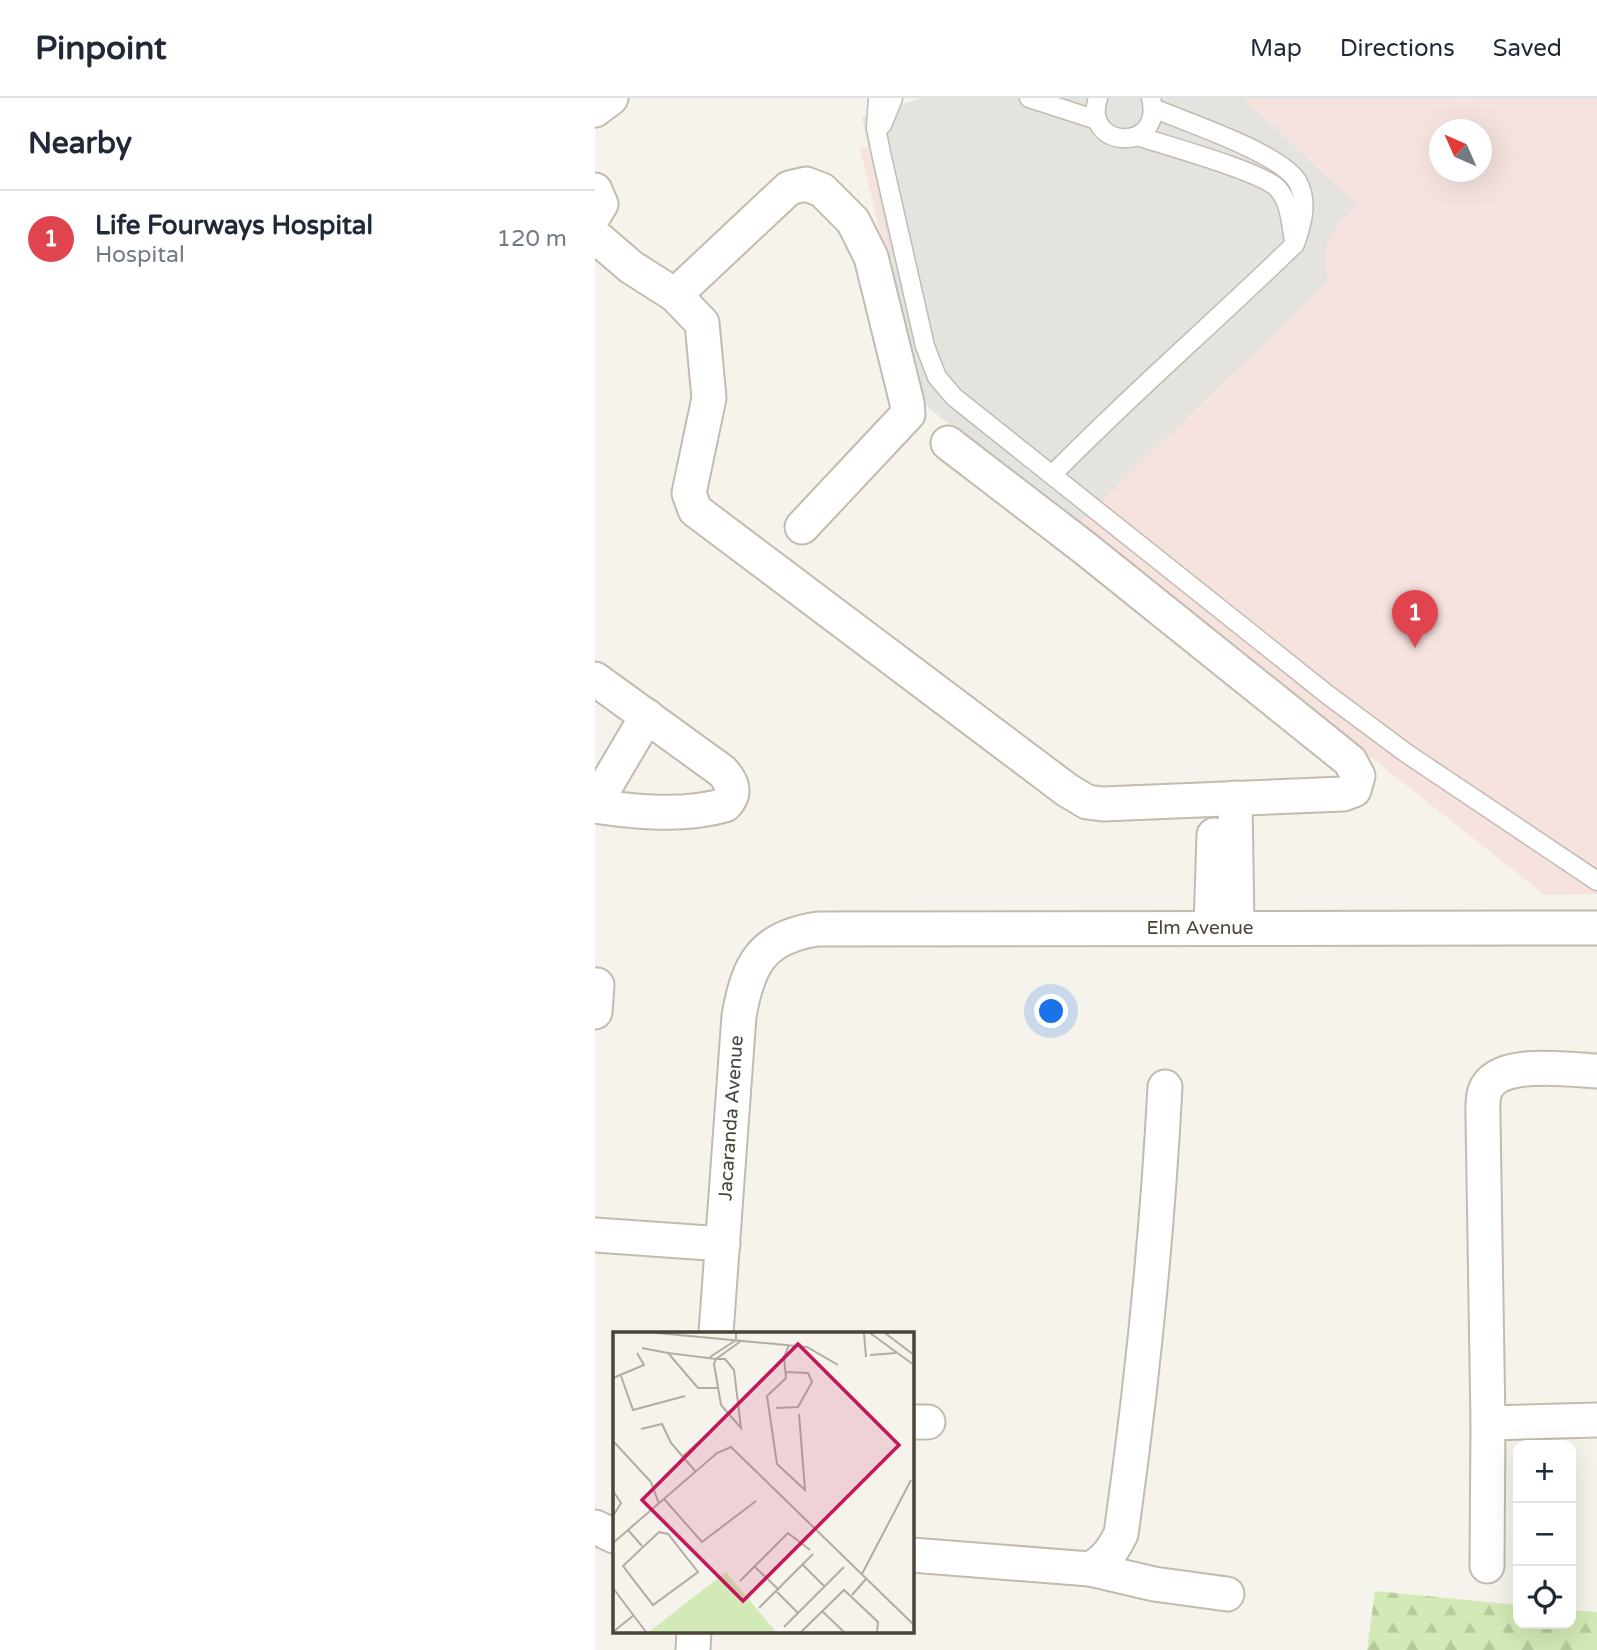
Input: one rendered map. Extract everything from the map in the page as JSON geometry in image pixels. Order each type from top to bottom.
[{"type":"street","points":[[595,110],[611,98]]},
{"type":"street","points":[[674,295],[789,188],[806,184],[822,190],[853,221],[871,257],[908,414],[802,527]]},
{"type":"street","points":[[595,191],[601,204],[595,214]]},
{"type":"street","points":[[595,236],[631,267],[674,295],[702,323],[709,398],[689,494],[695,510],[1067,790],[1087,802],[1103,804],[1343,794],[1354,790],[1358,776],[1350,761],[1086,549],[948,443]]},
{"type":"street","points":[[595,679],[647,716],[722,771],[732,785],[730,799],[725,805],[660,812],[595,805],[647,716]]},
{"type":"street","points":[[1224,928],[1225,798]]},
{"type":"street","name":"Elm Avenue","points":[[802,931],[1597,928]]},
{"type":"street","name":"Jacaranda Avenue","points":[[716,1332],[736,1045],[743,995],[750,974],[766,949],[802,931]]},
{"type":"street","points":[[1487,1566],[1488,1423],[1483,1118],[1485,1091],[1490,1083],[1507,1071],[1597,1071]]},
{"type":"street","points":[[1090,1569],[1104,1561],[1121,1534],[1144,1359],[1165,1087]]},
{"type":"street","points":[[595,1235],[723,1244]]},
{"type":"street","points":[[1488,1423],[1597,1420]]},
{"type":"street","points":[[595,1527],[613,1536]]},
{"type":"street","points":[[913,1555],[1090,1569],[1154,1584],[1227,1594]]},
{"type":"street","points":[[693,1650],[694,1632]]},
{"type":"lane","points":[[878,98],[876,128],[922,334],[937,377],[954,397],[1373,728],[1597,881]]},
{"type":"lane","points":[[878,138],[893,98]]},
{"type":"lane","points":[[1029,98],[1097,120]]},
{"type":"lane","points":[[1052,475],[1108,417],[1295,244],[1303,221],[1299,186],[1291,173],[1258,153],[1152,103],[1152,119],[1146,129],[1137,136],[1125,139],[1113,137],[1097,120],[1095,110],[1098,98]]},
{"type":"lane","points":[[1137,136],[1273,184],[1284,198],[1295,244]]},
{"type":"shaded area","points":[[922,98],[1243,98],[1358,206],[1342,220],[1329,239],[1325,256],[1328,281],[1080,522],[921,402],[862,117]]},
{"type":"shaded area","points":[[1041,98],[1597,98],[1597,894],[1545,895],[921,402],[860,149]]},
{"type":"green space","points":[[1375,1591],[1513,1605],[1513,1629],[1576,1629],[1576,1610],[1597,1612],[1597,1650],[1367,1650]]},
{"type":"place","name":"Life Fourways Hospital","points":[[1415,648]]}]
